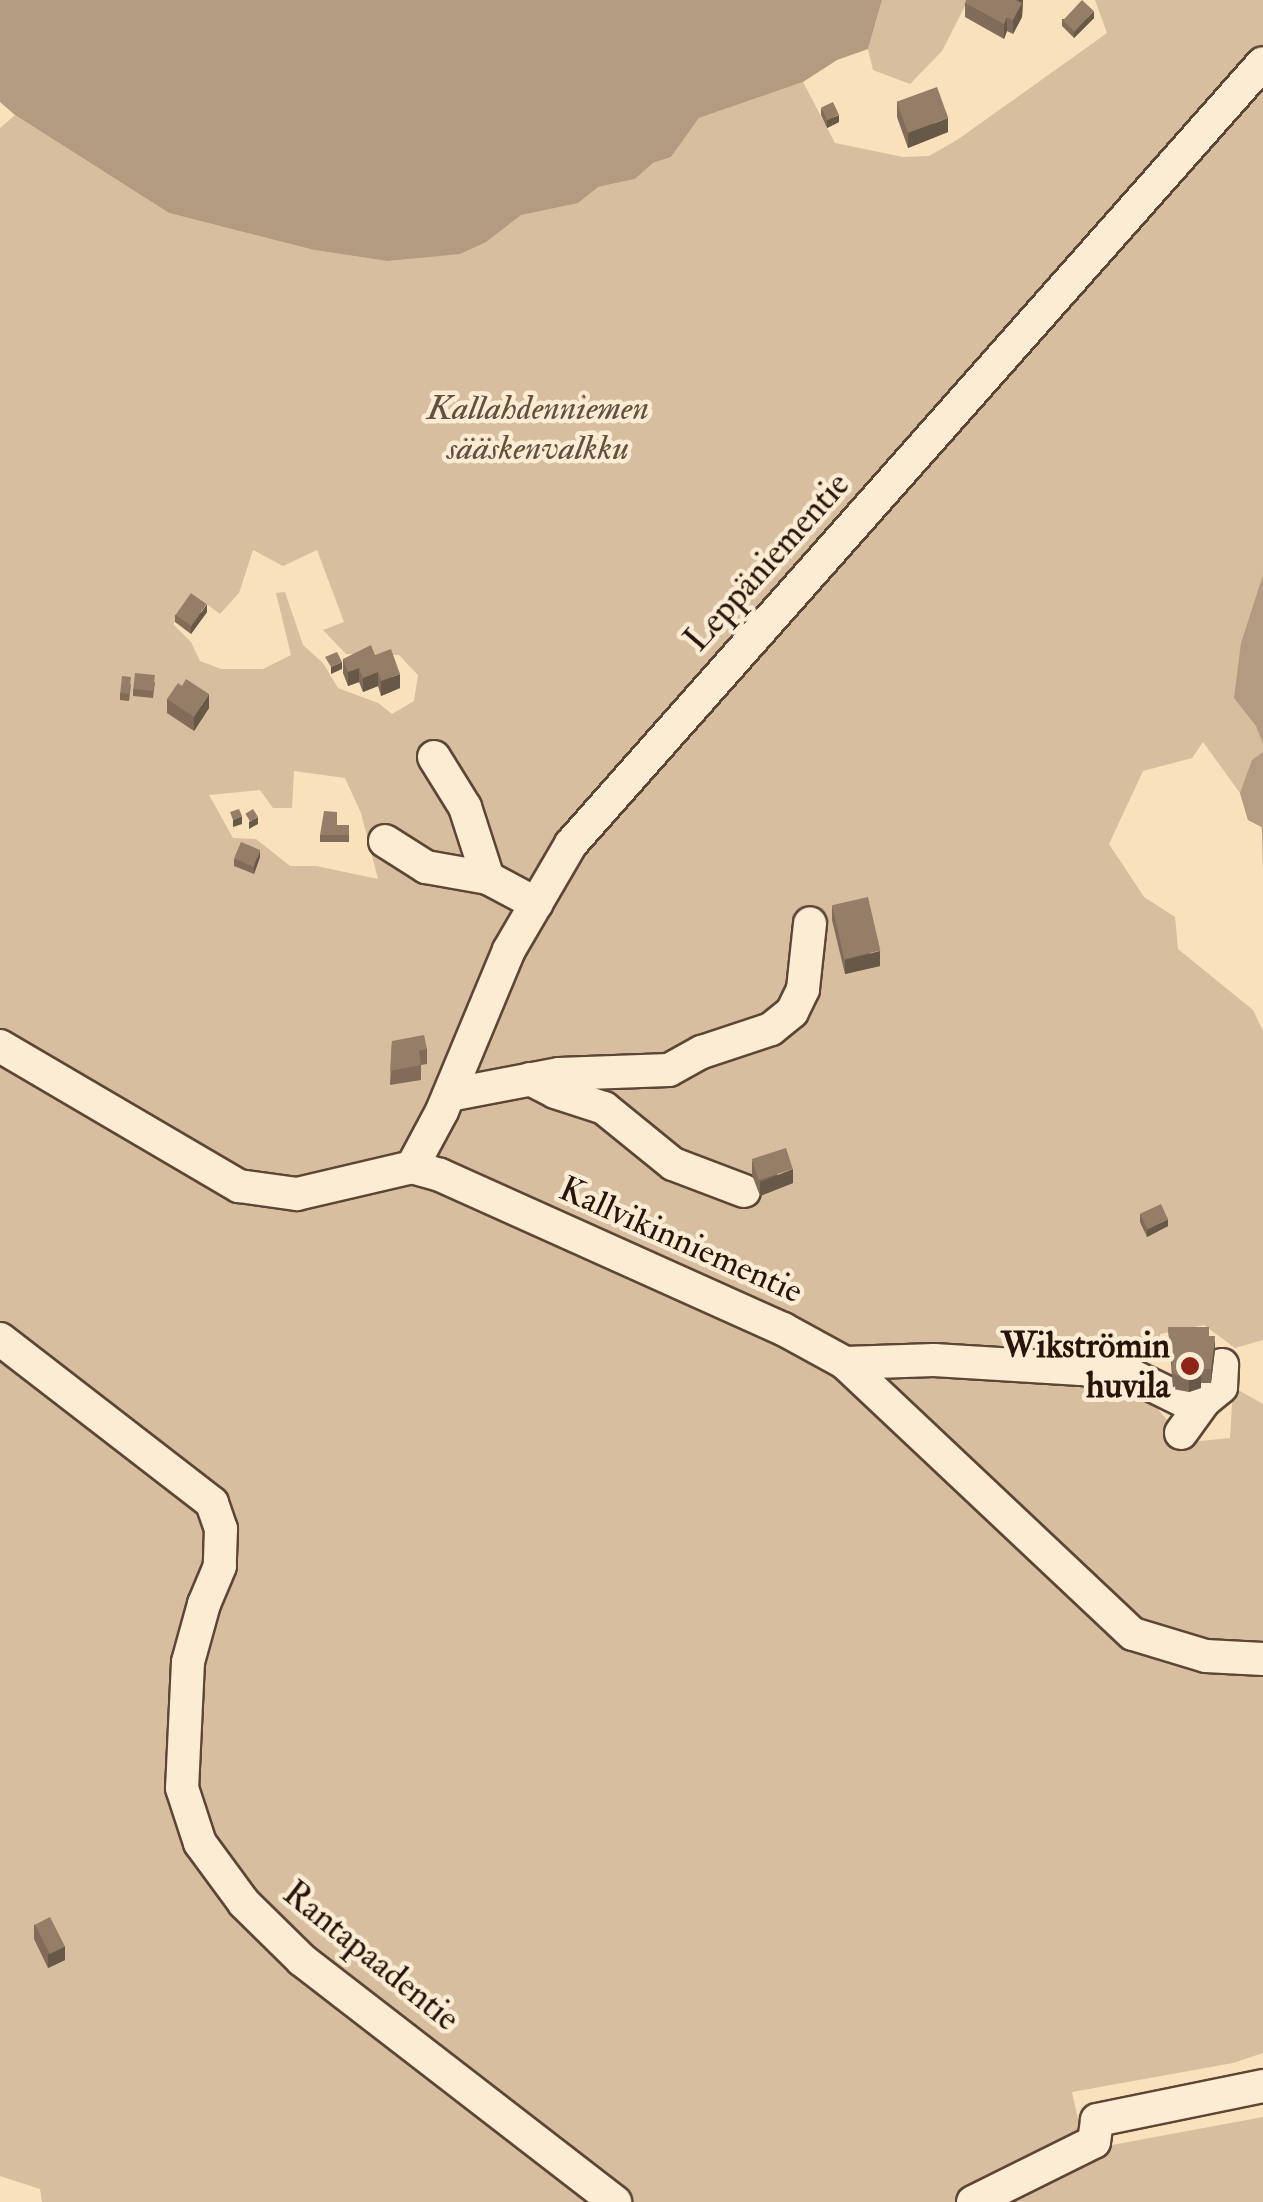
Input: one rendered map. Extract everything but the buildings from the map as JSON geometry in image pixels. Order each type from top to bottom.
[{"type":"street","name":"Leppäniementie","points":[[412,1168],[510,950],[571,844],[1263,63]]},
{"type":"street","points":[[434,757],[464,807],[488,878]]},
{"type":"street","points":[[385,841],[426,867],[488,878],[537,904]]},
{"type":"street","points":[[448,1095],[530,1079],[669,1070],[702,1052],[772,1029],[792,1012],[803,989],[810,923]]},
{"type":"street","points":[[0,1046],[239,1186],[297,1194],[412,1168]]},
{"type":"street","points":[[530,1079],[554,1092],[604,1108],[672,1164],[744,1191]]},
{"type":"street","name":"Kallvikinniementie","points":[[412,1168],[440,1175],[783,1329],[845,1363],[1133,1634],[1206,1656],[1263,1659]]},
{"type":"street","name":"Rantapaadentie","points":[[2,1351],[212,1502],[221,1529],[220,1566],[204,1604],[188,1662],[182,1788],[200,1842],[211,1858],[244,1903],[302,1960],[615,2202]]},
{"type":"street","points":[[845,1363],[934,1360],[1081,1369],[1133,1376],[1184,1401],[1204,1402]]},
{"type":"street","points":[[1181,1433],[1220,1388],[1222,1365]]},
{"type":"street","points":[[973,2202],[1096,2136],[1097,2120],[1263,2086]]},
{"type":"green space","points":[[882,0],[968,0],[942,51],[910,84],[873,70],[868,49]]},
{"type":"green space","name":"Kallahdenniemen sääskenvalkku","points":[[1095,0],[1263,0],[1263,837],[1261,827],[1248,820],[1240,793],[1203,742],[1192,758],[1143,771],[1109,844],[1144,897],[1175,917],[1178,949],[1253,1010],[1263,1031],[1263,1340],[1235,1348],[1204,1325],[1160,1334],[1159,1352],[1054,1353],[1142,1391],[1168,1421],[1180,1443],[1230,1438],[1233,1387],[1263,1404],[1263,2053],[1233,2063],[1072,2092],[1085,2150],[1263,2117],[1263,2202],[42,2202],[40,2189],[0,2176],[0,128],[15,115],[169,213],[314,250],[387,261],[598,187],[635,179],[653,163],[671,157],[699,118],[803,82],[835,143],[903,157],[929,156],[1107,33]],"holes":[[[253,550],[283,566],[317,550],[344,622],[323,630],[346,654],[399,655],[418,675],[414,701],[392,714],[378,703],[338,688],[323,663],[303,645],[285,592],[276,593],[291,655],[263,669],[221,669],[200,661],[191,642],[173,624],[193,594],[220,614],[239,593]],[[294,771],[345,778],[361,813],[378,879],[316,866],[290,866],[256,839],[233,838],[209,795],[260,790],[273,808],[292,808]]]},
{"type":"shaded area","points":[[0,0],[882,0],[868,49],[837,60],[803,82],[699,118],[671,157],[653,163],[635,179],[598,187],[578,203],[521,215],[486,242],[460,254],[387,261],[314,250],[169,213],[15,115],[0,102]]},
{"type":"shaded area","points":[[1263,575],[1263,744],[1256,726],[1234,698],[1241,643]]},
{"type":"shaded area","points":[[1263,752],[1263,873],[1262,827],[1248,820],[1240,793],[1252,760]]},
{"type":"place","name":"Wikströmin huvila","points":[[1190,1366]]}]
